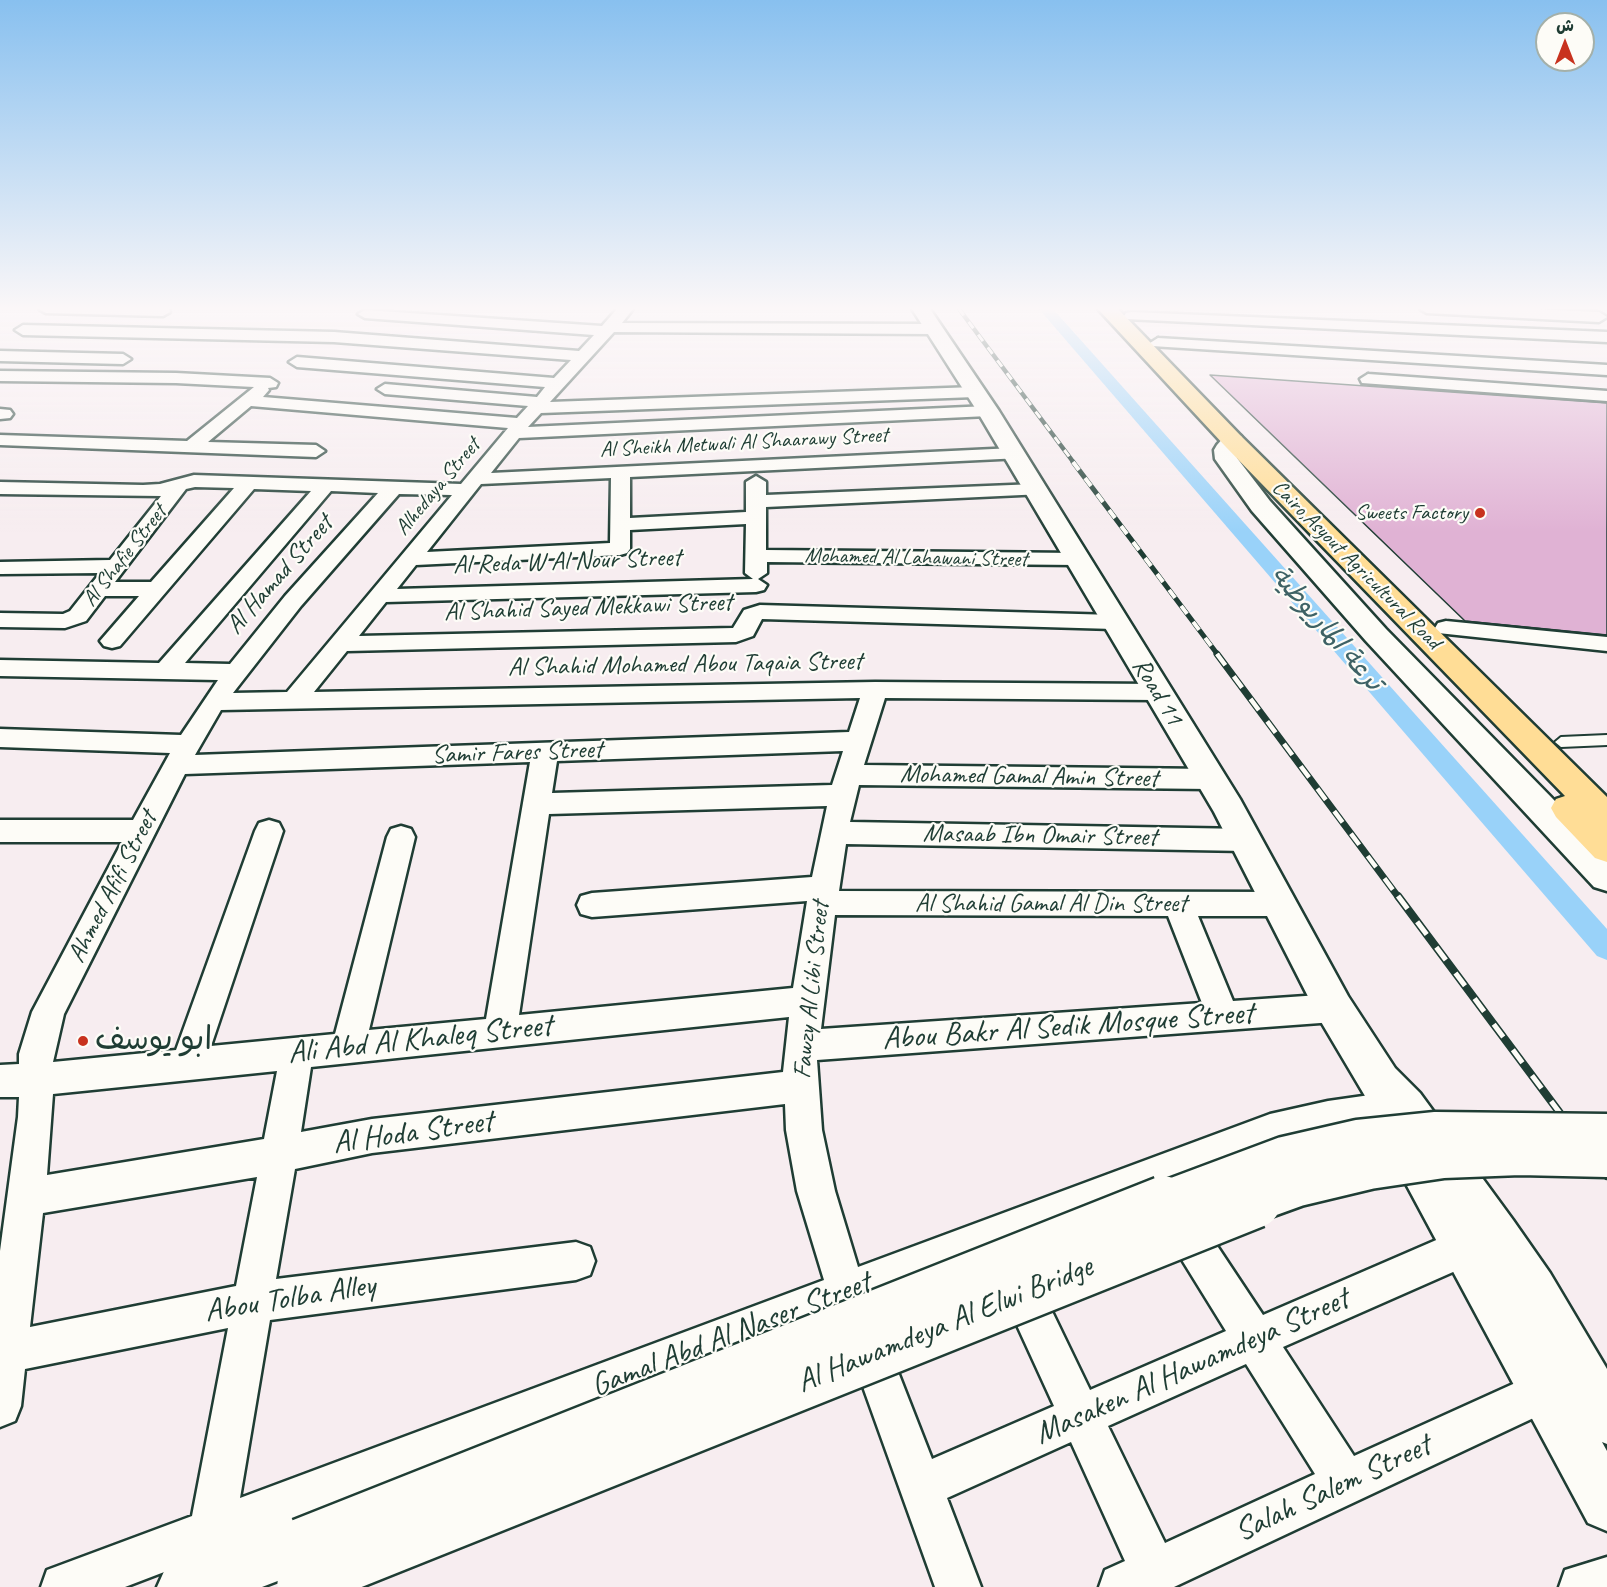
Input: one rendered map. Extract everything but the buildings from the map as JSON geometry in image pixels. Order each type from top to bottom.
[{"type":"highway","name":"Cairo,Asyout Agricultural Road","points":[[1183,383],[1233,441],[1607,818]]},
{"type":"highway","name":"Cairo,Asyout Agricultural Road","points":[[1198,383],[1607,787]]},
{"type":"highway","points":[[1260,468],[1258,478],[1261,485],[1332,567],[1607,848]]},
{"type":"street","points":[[193,445],[270,383]]},
{"type":"street","name":"Alhedaya Street","points":[[293,701],[557,383]]},
{"type":"street","name":"Road 11","points":[[969,383],[1246,840],[1334,1008],[1391,1099]]},
{"type":"street","points":[[1425,383],[1607,396]]},
{"type":"street","points":[[385,389],[538,405],[982,401]]},
{"type":"street","points":[[248,401],[517,429],[982,401]]},
{"type":"street","points":[[0,440],[193,445],[316,452]]},
{"type":"street","points":[[1233,441],[1225,450],[1226,459],[1261,506],[1376,635],[1607,877]]},
{"type":"street","name":"Al Sheikh Metwali Al Shaarawy Street","points":[[0,488],[143,491],[194,481],[394,487],[471,484],[621,472],[1014,454]]},
{"type":"street","points":[[756,613],[757,466]]},
{"type":"street","points":[[409,560],[620,557],[621,472]]},
{"type":"street","points":[[112,641],[249,483]]},
{"type":"street","name":"Al Shafie Street","points":[[0,620],[65,621],[78,616],[180,484]]},
{"type":"street","points":[[165,671],[326,485]]},
{"type":"street","name":"Al Hamad Street","points":[[213,702],[235,672],[394,487]]},
{"type":"street","points":[[620,525],[756,509],[1036,490]]},
{"type":"street","name":"Mohamed Al Lahawani Street","points":[[756,556],[1077,560]]},
{"type":"street","points":[[0,568],[118,566]]},
{"type":"street","name":"Al Reda W Al Nour Street","points":[[379,596],[756,585]]},
{"type":"street","points":[[99,589],[158,589]]},
{"type":"street","name":"Al Shahid Sayed Mekkawi Street","points":[[340,644],[736,635],[745,631],[750,618],[756,613],[1114,622]]},
{"type":"street","points":[[1446,628],[1607,644]]},
{"type":"street","points":[[0,668],[235,672]]},
{"type":"street","name":"Al Shahid Mohamed Abou Taqaia Street","points":[[213,702],[875,690],[1157,692]]},
{"type":"street","name":"Fawzy Al Libi Street","points":[[875,690],[846,785],[822,895],[806,1001],[802,1046],[800,1086],[804,1130],[816,1191],[847,1290],[958,1587]]},
{"type":"street","name":"Ahmed Afifi Street","points":[[0,1401],[7,1352],[17,1214],[36,1117],[17,1081],[37,1042],[48,1012],[181,754],[213,702]]},
{"type":"street","name":"Samir Fares Street","points":[[0,738],[181,754],[545,752],[858,741]]},
{"type":"street","points":[[500,1031],[545,752]]},
{"type":"street","name":"Mohamed Gamal Amin Street","points":[[537,804],[846,785],[1210,779]]},
{"type":"street","points":[[0,831],[143,831]]},
{"type":"street","points":[[188,1063],[269,831]]},
{"type":"street","name":"Masaab Ibn Omair Street","points":[[834,833],[1246,840]]},
{"type":"street","points":[[348,1047],[401,837]]},
{"type":"street","name":"Al Shahid Gamal Al Din Street","points":[[592,905],[822,895],[1178,904],[1281,904]]},
{"type":"street","points":[[1178,904],[1223,1016]]},
{"type":"street","name":"Ali Abd Al Khaleq Street","points":[[17,1081],[806,1001]]},
{"type":"street","name":"Abou Bakr Al Sedik Mosque Street","points":[[802,1046],[1334,1008]]},
{"type":"street","points":[[212,1531],[297,1053]]},
{"type":"street","name":"Al Hoda Street","points":[[17,1214],[193,1171],[372,1136],[800,1086]]},
{"type":"street","points":[[1391,1099],[1464,1247],[1607,1504]]},
{"type":"street","points":[[1391,1099],[1533,1290],[1607,1418]]},
{"type":"street","name":"Gamal Abd Al Naser Street","points":[[64,1587],[1270,1131],[1328,1118],[1391,1099]]},
{"type":"street","name":"Al Hawamdeya Al Elwi Bridge","points":[[300,1571],[1188,1192],[1284,1157],[1358,1140],[1426,1132],[1607,1134]]},
{"type":"street","name":"Al Hawamdeya Al Elwi Bridge","points":[[300,1571],[1272,1195],[1351,1173],[1443,1158],[1520,1155],[1607,1157]]},
{"type":"street","points":[[1150,1176],[1346,1483]]},
{"type":"street","points":[[995,1235],[1080,1417],[1138,1580]]},
{"type":"street","name":"Masaken Al Hawamdeya Street","points":[[920,1487],[1464,1247]]},
{"type":"street","name":"Abou Tolba Alley","points":[[7,1352],[252,1303],[576,1261]]},
{"type":"street","name":"Salah Salem Street","points":[[1138,1580],[1544,1391]]},
{"type":"street","points":[[186,1587],[300,1571]]},
{"type":"street","points":[[1582,1587],[1607,1580]]},
{"type":"lane","points":[[1561,741],[1607,740]]},
{"type":"waterway","name":"ترعة الماريوطية","points":[[1110,383],[1607,948]]},
{"type":"railway","points":[[1014,383],[1074,463]]},
{"type":"railway","points":[[1073,462],[1218,655]]},
{"type":"railway","points":[[1217,654],[1399,898]]},
{"type":"railway","points":[[1398,896],[1607,1176]]},
{"type":"place","name":"Sweets Factory","points":[[1480,513]]},
{"type":"place","name":"ابو يوسف","points":[[83,1041]]}]
